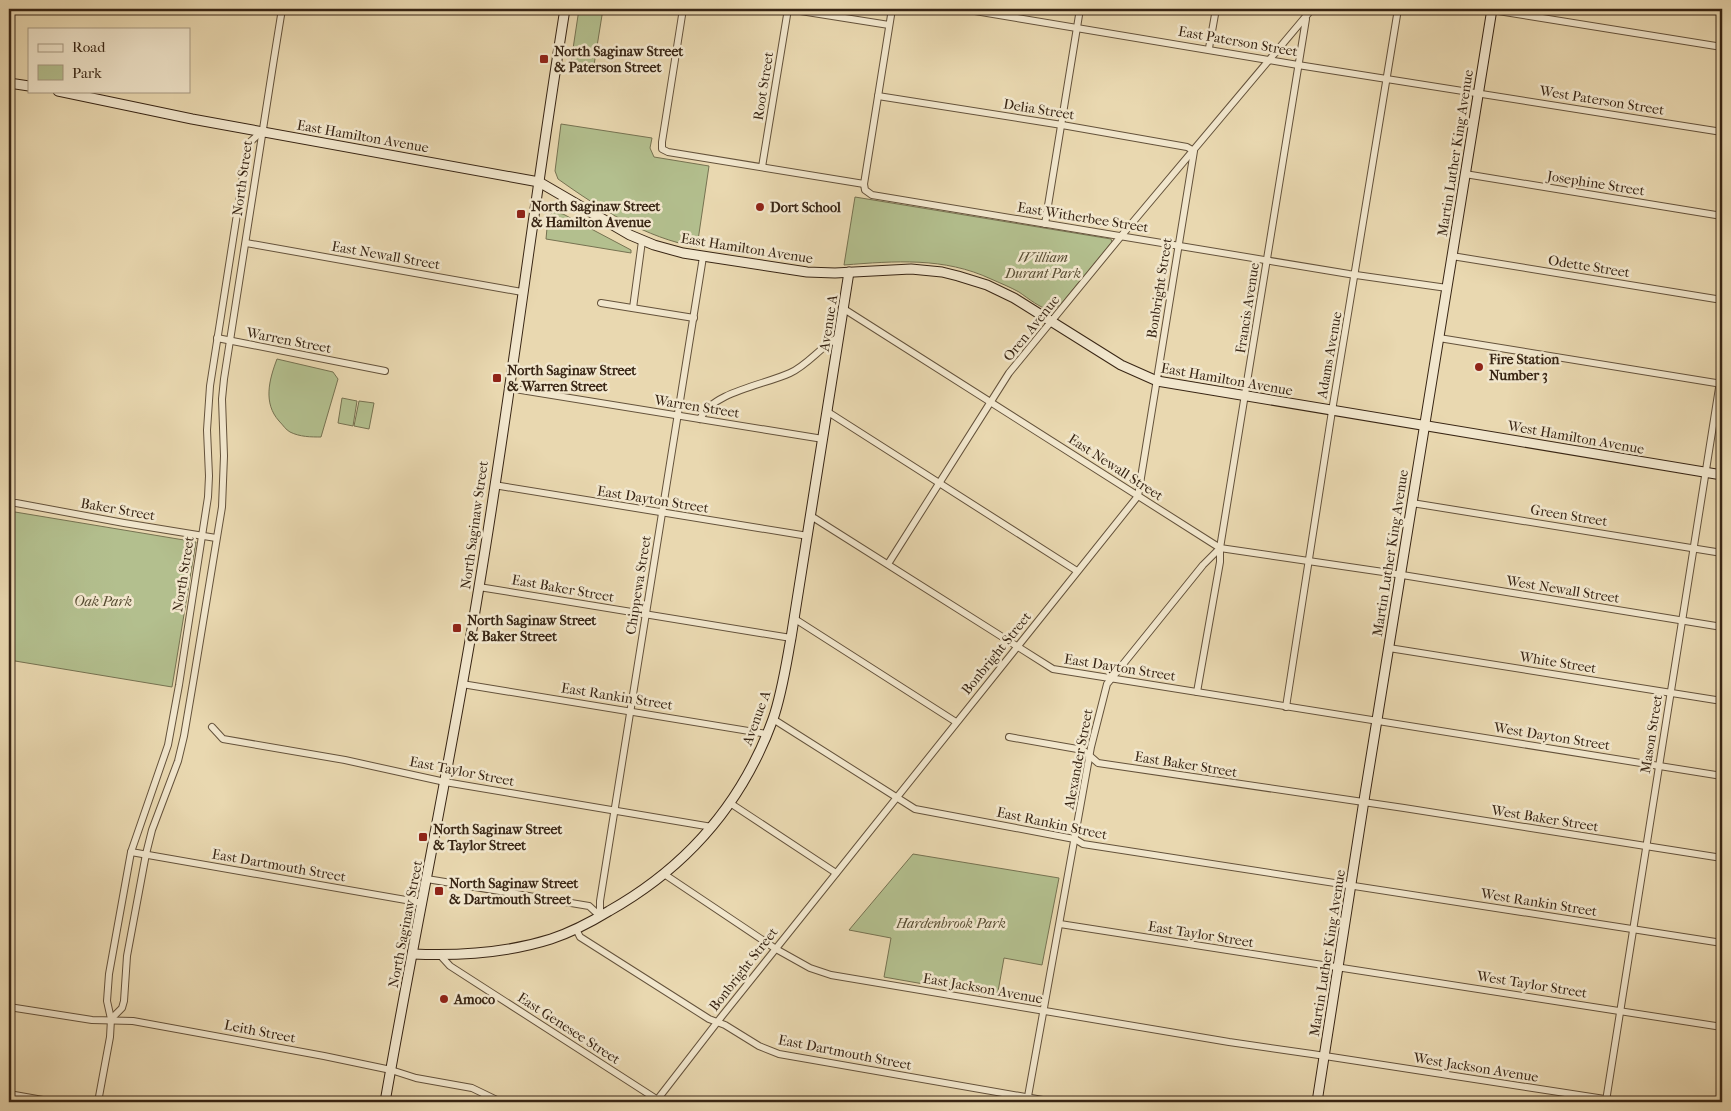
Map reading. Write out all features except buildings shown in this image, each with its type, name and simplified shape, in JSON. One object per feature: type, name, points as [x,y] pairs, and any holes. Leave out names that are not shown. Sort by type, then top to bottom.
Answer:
[{"type":"street","name":"North Street","points":[[111,1019],[122,1008],[124,1001],[127,956],[146,854],[152,830],[178,761],[190,700],[222,506],[222,399],[261,132],[282,9]]},
{"type":"street","name":"North Saginaw Street","points":[[385,1102],[480,587],[564,9]]},
{"type":"street","name":"East Witherbee Street","points":[[683,9],[662,142],[662,149],[668,152],[762,167],[864,187],[872,195],[1122,235],[1267,261],[1447,288]]},
{"type":"street","points":[[788,9],[890,25]]},
{"type":"street","name":"Root Street","points":[[762,167],[788,9]]},
{"type":"street","points":[[864,187],[892,9]]},
{"type":"street","name":"East Paterson Street","points":[[963,9],[1209,48],[1298,65],[1479,92]]},
{"type":"street","points":[[1045,224],[1080,9]]},
{"type":"street","points":[[1209,48],[1216,9]]},
{"type":"street","name":"Oren Avenue","points":[[888,564],[1009,373],[1312,9]]},
{"type":"street","name":"Adams Avenue","points":[[1286,707],[1398,9]]},
{"type":"street","points":[[1492,9],[1722,47]]},
{"type":"street","name":"Martin Luther King Avenue","points":[[1317,1102],[1492,9]]},
{"type":"street","name":"Francis Avenue","points":[[1197,692],[1220,562],[1220,548],[1306,17]]},
{"type":"street","points":[[9,83],[28,86]]},
{"type":"street","name":"East Hamilton Avenue","points":[[63,92],[261,132],[539,182],[615,227],[642,241],[667,250],[821,274],[911,269],[942,272],[999,291],[1121,365],[1157,381],[1425,426]]},
{"type":"street","name":"West Paterson Street","points":[[1479,92],[1722,132]]},
{"type":"street","name":"Delia Street","points":[[878,96],[1062,125],[1186,147],[1194,151]]},
{"type":"street","name":"North Street","points":[[98,1102],[110,1037],[109,974],[131,852],[168,744],[202,535],[209,476],[207,430],[210,386],[248,144],[261,132]]},
{"type":"street","name":"Bonbright Street","points":[[659,1101],[717,1022],[1138,496],[1194,151]]},
{"type":"street","name":"Josephine Street","points":[[1466,174],[1722,216]]},
{"type":"street","points":[[633,308],[642,241]]},
{"type":"street","name":"East Newall Street","points":[[246,243],[522,292]]},
{"type":"street","name":"Odette Street","points":[[1452,256],[1722,300]]},
{"type":"street","name":"Chippewa Street","points":[[600,916],[600,900],[614,810],[703,257]]},
{"type":"street","name":"Avenue A","points":[[413,954],[440,955],[507,949],[540,942],[576,929],[626,901],[678,863],[712,827],[746,779],[773,719],[781,691],[795,619],[849,272]]},
{"type":"street","points":[[601,303],[694,318]]},
{"type":"street","name":"East Newall Street","points":[[844,309],[1220,548],[1401,575]]},
{"type":"street","points":[[700,419],[704,411],[722,399],[790,372],[809,361],[839,336]]},
{"type":"street","name":"Warren Street","points":[[217,338],[385,371]]},
{"type":"street","points":[[1439,338],[1721,384]]},
{"type":"street","name":"Mason Street","points":[[1606,1101],[1722,370]]},
{"type":"street","name":"Warren Street","points":[[508,388],[823,439]]},
{"type":"street","points":[[828,412],[1077,571]]},
{"type":"street","name":"West Hamilton Avenue","points":[[1425,426],[1722,475]]},
{"type":"street","name":"East Dayton Street","points":[[494,485],[808,536]]},
{"type":"street","name":"Baker Street","points":[[16,502],[124,523],[216,538]]},
{"type":"street","name":"Green Street","points":[[1412,503],[1722,553]]},
{"type":"street","name":"East Dayton Street","points":[[811,516],[1053,669],[1377,720]]},
{"type":"street","name":"Alexander Street","points":[[1027,1100],[1091,747],[1107,684],[1203,566],[1220,548]]},
{"type":"street","name":"West Newall Street","points":[[1401,575],[1722,627]]},
{"type":"street","name":"East Baker Street","points":[[480,587],[791,638]]},
{"type":"street","points":[[795,619],[956,722]]},
{"type":"street","name":"White Street","points":[[1389,648],[1722,701]]},
{"type":"street","name":"East Rankin Street","points":[[462,684],[767,734]]},
{"type":"street","points":[[176,698],[190,700]]},
{"type":"street","name":"East Rankin Street","points":[[773,719],[915,809],[1075,839],[1083,844],[1093,846],[1352,885]]},
{"type":"street","name":"West Dayton Street","points":[[1377,720],[1722,776]]},
{"type":"street","name":"East Taylor Street","points":[[212,727],[223,739],[346,760],[445,782],[712,827]]},
{"type":"street","name":"East Baker Street","points":[[1009,737],[1083,750],[1098,763],[1364,803]]},
{"type":"street","points":[[730,803],[836,873]]},
{"type":"street","name":"West Baker Street","points":[[1364,803],[1722,858]]},
{"type":"street","name":"East Dartmouth Street","points":[[131,852],[423,903]]},
{"type":"street","name":"East Jackson Avenue","points":[[664,874],[776,949],[810,968],[831,975],[1229,1042],[1325,1056]]},
{"type":"street","points":[[427,879],[589,906],[600,916]]},
{"type":"street","name":"West Rankin Street","points":[[1352,885],[1722,943]]},
{"type":"street","name":"East Taylor Street","points":[[1060,924],[1339,967]]},
{"type":"street","name":"East Dartmouth Street","points":[[576,929],[580,937],[709,1020],[726,1026],[759,1046],[779,1054],[1027,1100],[1054,1102]]},
{"type":"street","name":"East Genesee Street","points":[[440,955],[450,966],[659,1101]]},
{"type":"street","name":"West Taylor Street","points":[[1339,967],[1722,1027]]},
{"type":"street","name":"Leith Street","points":[[9,1007],[92,1020],[111,1019],[152,1024],[324,1056],[391,1070],[416,1078],[472,1088],[501,1102]]},
{"type":"street","name":"West Jackson Avenue","points":[[1325,1056],[1606,1101],[1624,1102]]},
{"type":"street","points":[[9,1094],[54,1102]]},
{"type":"green space","points":[[579,9],[603,9],[594,65],[571,62]]},
{"type":"green space","points":[[561,124],[652,138],[650,148],[654,157],[709,166],[697,247],[660,237],[624,221],[558,179],[555,171]]},
{"type":"green space","name":"William Durant Park","points":[[855,197],[1111,239],[1112,242],[1061,304],[1052,311],[1039,306],[1009,287],[973,272],[955,267],[919,262],[844,265]]},
{"type":"green space","points":[[553,212],[563,214],[631,250],[631,253],[546,239],[548,217]]},
{"type":"green space","points":[[277,359],[333,372],[338,379],[321,437],[294,434],[284,427],[274,414],[269,399],[269,391]]},
{"type":"green space","points":[[342,398],[357,401],[353,426],[338,423]]},
{"type":"green space","points":[[359,401],[374,403],[369,429],[354,426]]},
{"type":"green space","name":"Oak Park","points":[[9,511],[196,542],[172,687],[9,660]]},
{"type":"green space","name":"Hardenbrook Park","points":[[913,854],[1059,878],[1042,965],[1004,958],[997,997],[884,977],[891,938],[849,930]]},
{"type":"place","name":"North Saginaw Street & Paterson Street","points":[[544,59]]},
{"type":"place","name":"Dort School","points":[[760,207]]},
{"type":"place","name":"North Saginaw Street & Hamilton Avenue","points":[[521,214]]},
{"type":"place","name":"Fire Station Number 3","points":[[1479,367]]},
{"type":"place","name":"North Saginaw Street & Warren Street","points":[[497,378]]},
{"type":"place","name":"North Saginaw Street & Baker Street","points":[[457,628]]},
{"type":"place","name":"North Saginaw Street & Taylor Street","points":[[423,837]]},
{"type":"place","name":"North Saginaw Street & Dartmouth Street","points":[[439,891]]},
{"type":"place","name":"Amoco","points":[[444,999]]}]
